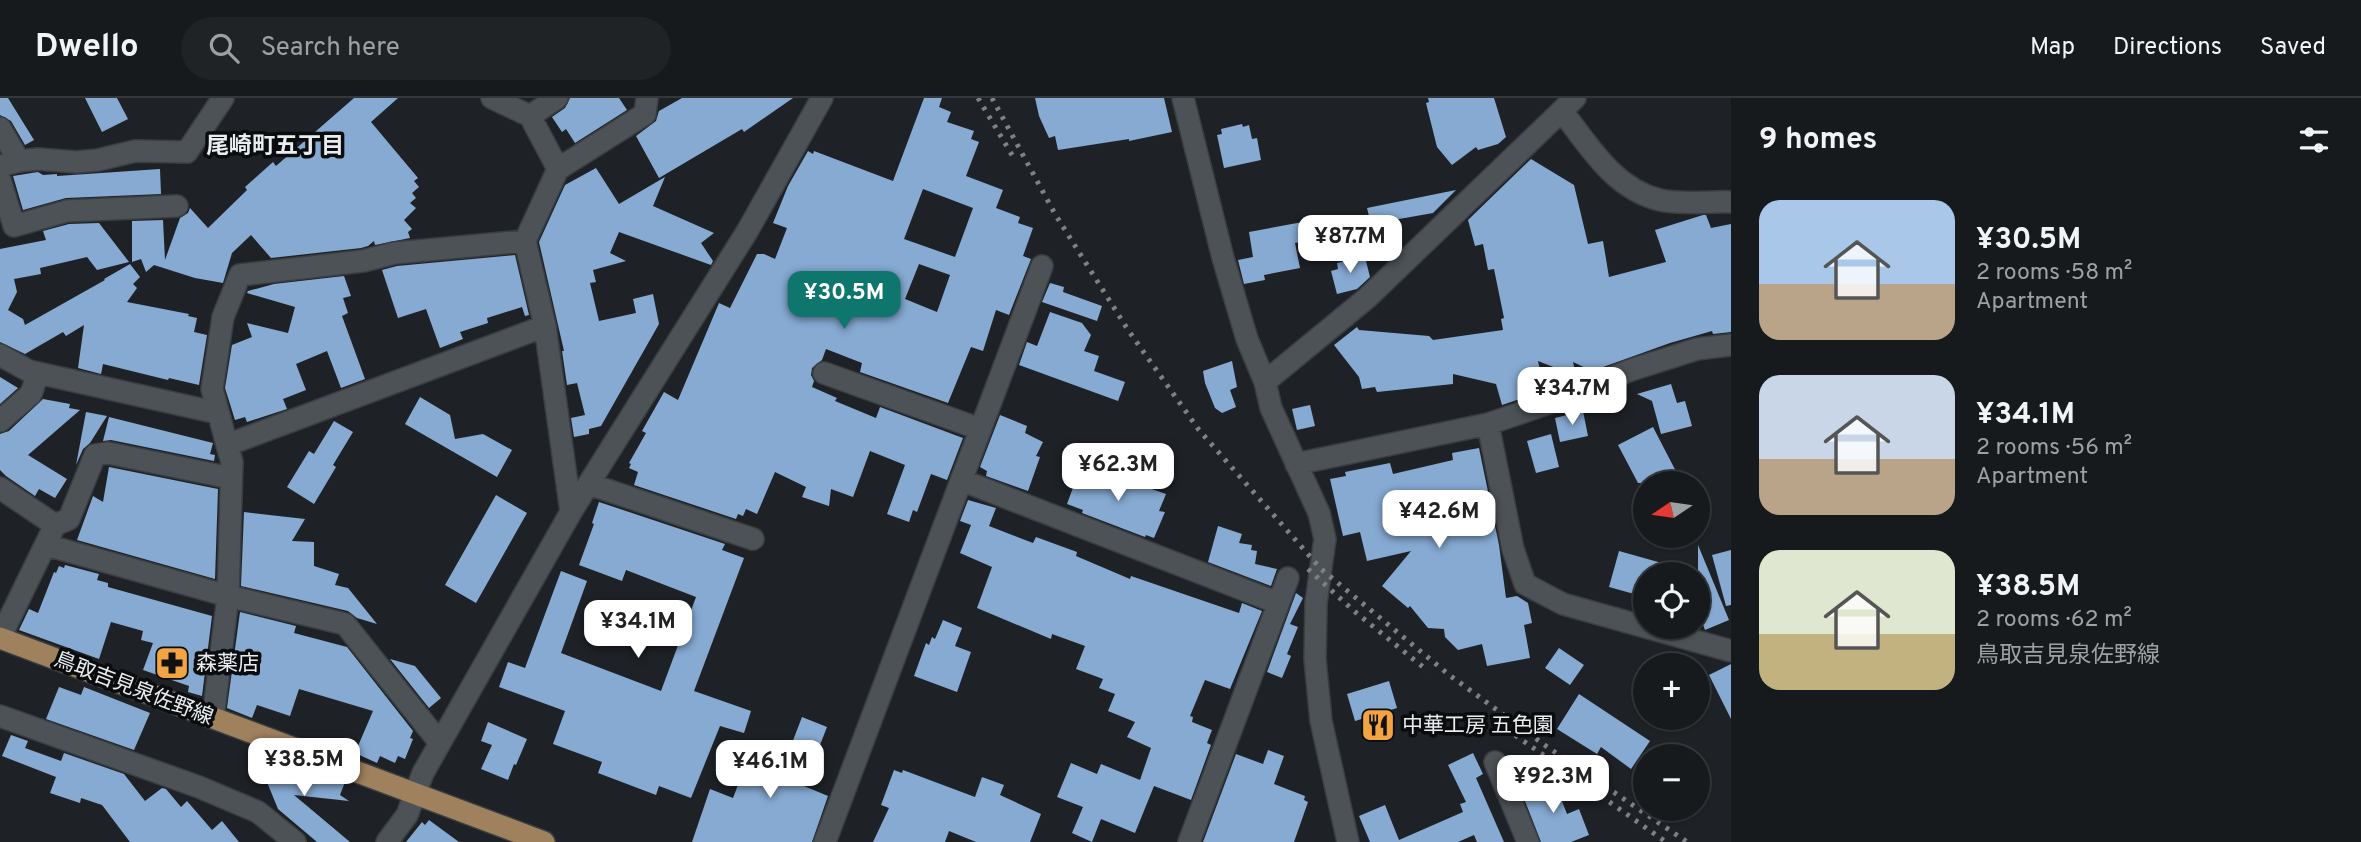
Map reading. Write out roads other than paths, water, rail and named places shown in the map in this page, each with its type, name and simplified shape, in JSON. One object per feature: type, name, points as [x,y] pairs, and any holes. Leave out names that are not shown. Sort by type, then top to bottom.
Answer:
[{"type":"main road","name":"鳥取吉見泉佐野線","points":[[0,638],[544,842]]},
{"type":"street","points":[[0,128],[9,163],[38,159],[76,162],[98,160],[135,151],[187,152],[223,98]]},
{"type":"street","points":[[492,98],[530,116],[558,169]]},
{"type":"street","points":[[530,116],[557,98]]},
{"type":"street","points":[[571,512],[545,326],[525,241],[558,169],[645,114],[647,98]]},
{"type":"street","points":[[387,842],[407,816],[415,793],[440,743],[571,512],[748,230],[822,98]]},
{"type":"street","points":[[1183,98],[1226,270],[1247,339],[1265,382],[1272,408],[1319,513],[1325,539],[1316,603],[1315,659],[1321,721],[1348,842]]},
{"type":"street","points":[[1265,382],[1367,298],[1568,104],[1605,166],[1632,190],[1662,200],[1731,202]]},
{"type":"street","points":[[0,180],[13,226],[67,211],[177,206]]},
{"type":"street","points":[[213,718],[228,596],[232,462],[212,389],[223,317],[240,275],[363,261],[395,253],[525,241]]},
{"type":"street","points":[[825,842],[1042,266]]},
{"type":"street","points":[[227,445],[545,326]]},
{"type":"street","points":[[1296,464],[1488,424],[1631,370],[1697,349],[1731,345]]},
{"type":"street","points":[[0,355],[29,371],[218,413]]},
{"type":"street","points":[[0,421],[31,394],[38,373]]},
{"type":"street","points":[[824,373],[980,429]]},
{"type":"street","points":[[1488,424],[1513,550],[1525,584],[1563,604],[1731,651]]},
{"type":"street","points":[[0,638],[55,525],[69,519],[95,456],[107,453],[231,478]]},
{"type":"street","points":[[961,480],[1278,603]]},
{"type":"street","points":[[589,484],[753,539]]},
{"type":"street","points":[[0,488],[55,525]]},
{"type":"street","points":[[46,545],[228,596],[345,624],[440,743]]},
{"type":"street","points":[[1189,842],[1288,578]]},
{"type":"street","points":[[0,716],[199,787],[258,812],[295,842]]},
{"type":"street","points":[[1495,762],[1528,842]]},
{"type":"railway","points":[[978,98],[1015,160]]},
{"type":"railway","points":[[992,98],[1055,214],[1128,330],[1199,430],[1321,569],[1448,674],[1546,746],[1687,842]]},
{"type":"railway","points":[[1308,569],[1354,611],[1428,671]]},
{"type":"railway","points":[[1498,723],[1666,842]]},
{"type":"place","name":"森薬店","points":[[172,663]]},
{"type":"place","name":"中華工房 五色園","points":[[1378,725]]},
{"type":"district","name":"尾崎町五丁目","points":[[275,145]]}]
